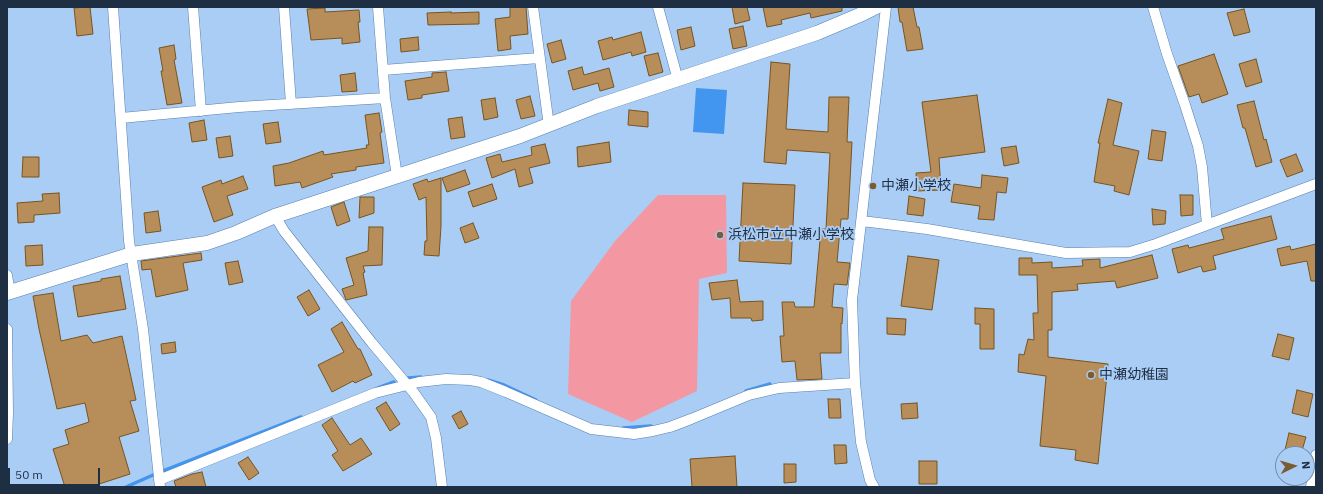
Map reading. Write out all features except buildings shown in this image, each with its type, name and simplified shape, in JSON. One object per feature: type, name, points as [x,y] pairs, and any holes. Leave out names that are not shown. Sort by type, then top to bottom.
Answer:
[{"type":"street","points":[[112,7],[129,241],[143,329],[159,478],[375,393],[406,385],[446,379],[480,382],[591,429],[634,434],[670,427],[698,417],[749,395],[779,388],[855,383]]},
{"type":"street","points":[[193,7],[201,111]]},
{"type":"street","points":[[284,7],[291,104]]},
{"type":"street","points":[[378,7],[385,98],[397,176]]},
{"type":"street","points":[[533,7],[549,126]]},
{"type":"street","points":[[658,7],[678,80]]},
{"type":"street","points":[[7,275],[8,293],[132,254],[207,243],[236,233],[275,216],[520,136],[549,126],[597,106],[817,33],[876,7]]},
{"type":"street","points":[[869,485],[861,442],[855,383],[852,300],[886,7]]},
{"type":"street","points":[[1153,7],[1198,146],[1202,167],[1207,225]]},
{"type":"street","points":[[383,70],[539,58]]},
{"type":"street","points":[[121,118],[385,98]]},
{"type":"street","points":[[862,221],[927,229],[1066,253],[1130,252],[1156,244],[1316,184]]},
{"type":"street","points":[[275,216],[284,231],[431,417],[436,438],[442,487]]},
{"type":"street","points":[[7,329],[7,438]]},
{"type":"street","points":[[1311,487],[1316,455]]},
{"type":"shaded area","points":[[658,195],[726,195],[727,273],[699,279],[697,391],[632,422],[568,394],[571,301],[615,241]]},
{"type":"water","points":[[696,88],[727,90],[724,134],[693,132]]},
{"type":"waterway","points":[[408,378],[421,377]]},
{"type":"waterway","points":[[488,380],[504,385],[536,400]]},
{"type":"waterway","points":[[378,388],[394,382]]},
{"type":"waterway","points":[[746,391],[770,384]]},
{"type":"waterway","points":[[126,487],[301,417]]},
{"type":"waterway","points":[[623,428],[651,426]]},
{"type":"place","name":"中瀬小学校","points":[[873,186]]},
{"type":"place","name":"浜松市立中瀬小学校","points":[[720,235]]},
{"type":"place","name":"中瀬幼稚園","points":[[1091,375]]}]
